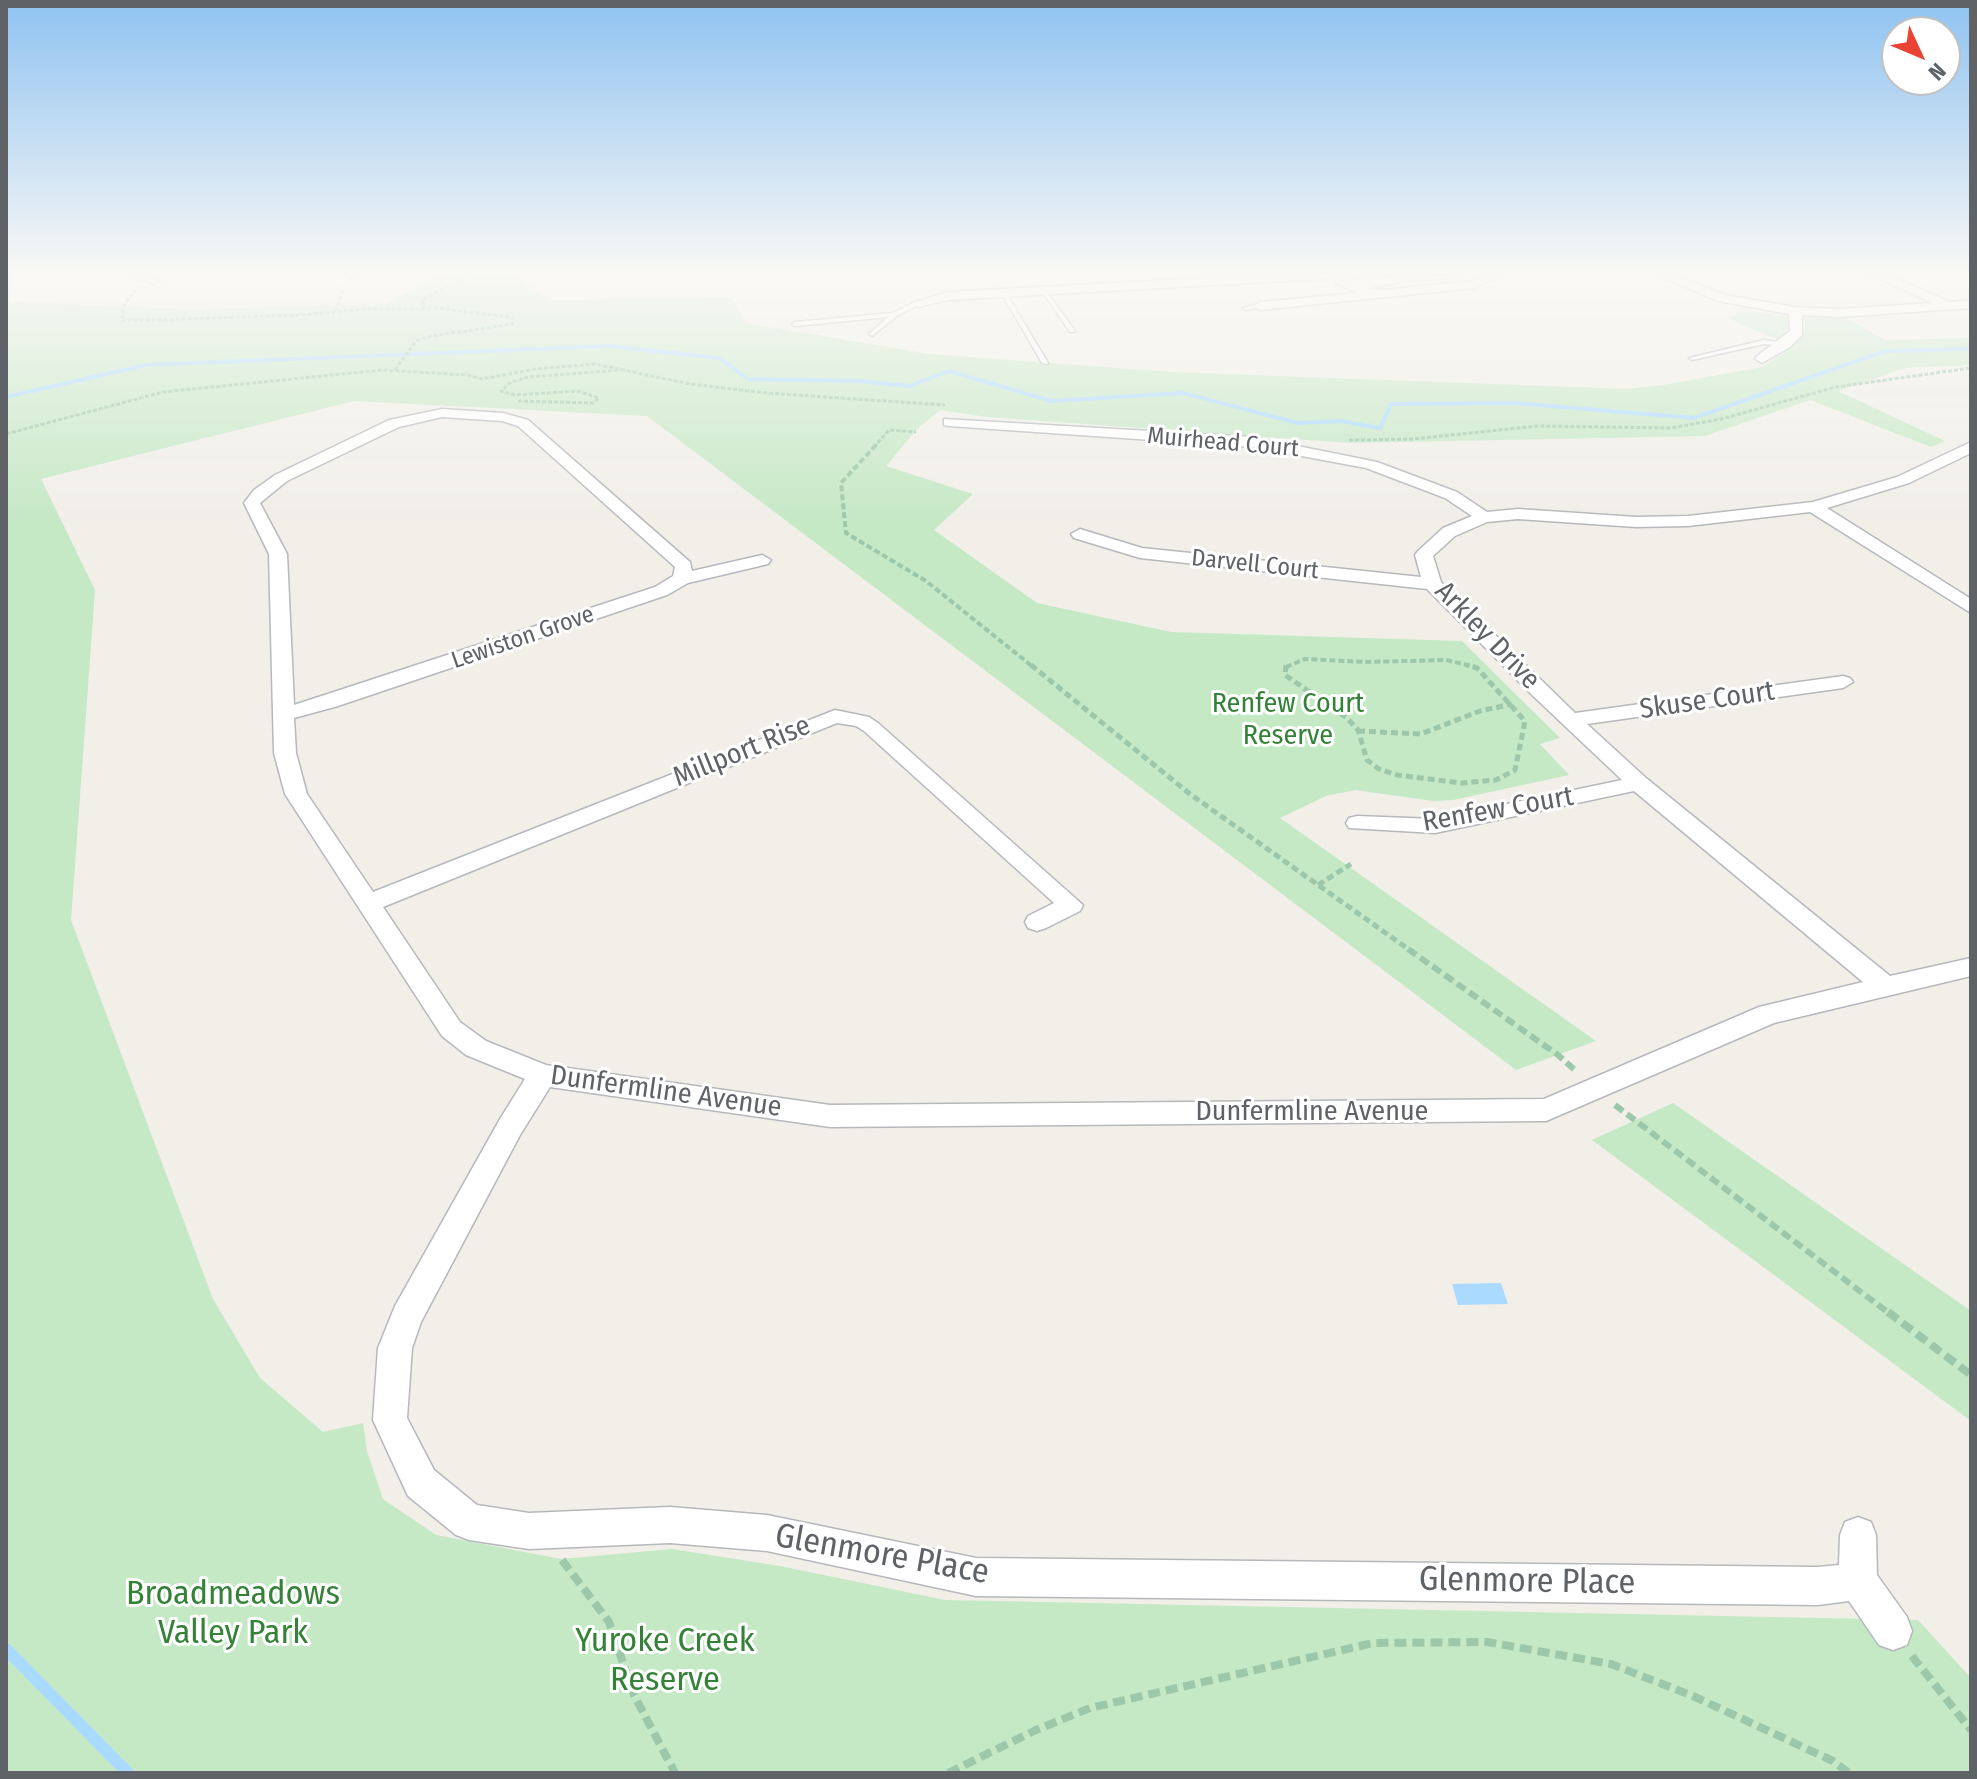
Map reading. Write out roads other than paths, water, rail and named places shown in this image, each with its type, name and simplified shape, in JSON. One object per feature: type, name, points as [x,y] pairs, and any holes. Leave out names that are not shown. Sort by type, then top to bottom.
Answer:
[{"type":"street","name":"Dunfermline Avenue","points":[[682,579],[684,566],[523,423],[503,417],[442,413],[394,423],[281,478],[252,503],[278,554],[286,764],[296,794],[451,1029],[476,1048],[543,1075],[830,1116],[1546,1110],[1768,1014],[1971,967]]},
{"type":"street","name":"Muirhead Court","points":[[949,414],[1253,442],[1316,452],[1371,465],[1438,490],[1484,517]]},
{"type":"street","name":"Arkley Drive","points":[[1886,987],[1638,783],[1570,720],[1432,584],[1424,555],[1449,532],[1484,517],[1518,514],[1636,522],[1688,521],[1813,507],[1903,480],[1971,447]]},
{"type":"street","points":[[1813,507],[1971,607]]},
{"type":"street","name":"Darvell Court","points":[[1080,534],[1140,553],[1432,584]]},
{"type":"street","name":"Lewiston Grove","points":[[284,714],[331,702],[646,596],[682,579],[762,560]]},
{"type":"street","name":"Skuse Court","points":[[1570,720],[1843,682]]},
{"type":"street","name":"Millport Rise","points":[[366,904],[835,716],[862,721],[871,727],[1082,903],[1037,922]]},
{"type":"street","name":"Renfew Court","points":[[1357,823],[1435,826],[1638,783]]},
{"type":"street","name":"Glenmore Place","points":[[543,1075],[510,1127],[406,1317],[395,1348],[390,1420],[421,1483],[469,1522],[529,1531],[670,1525],[767,1533],[976,1577],[1818,1586],[1858,1581]]},
{"type":"street","points":[[1858,1535],[1858,1581],[1893,1631]]},
{"type":"lane","points":[[1041,357],[1045,363]]},
{"type":"lane","points":[[1692,358],[1696,357]]},
{"type":"water","points":[[1501,1283],[1508,1304],[1458,1305],[1452,1284]]},
{"type":"waterway","points":[[6,397],[146,365],[340,357]]},
{"type":"waterway","points":[[710,357],[719,358],[748,379],[860,381],[909,386],[949,371],[1051,401],[1183,393],[1298,423],[1341,421],[1380,428],[1391,404],[1514,403],[1694,418],[1868,357]]},
{"type":"waterway","points":[[6,1649],[128,1773]]},
{"type":"park label","name":"Renfew Court Reserve","points":[[1288,720]]},
{"type":"park label","name":"Broadmeadows Valley Park","points":[[233,1614]]},
{"type":"park label","name":"Yuroke Creek Reserve","points":[[665,1662]]}]
